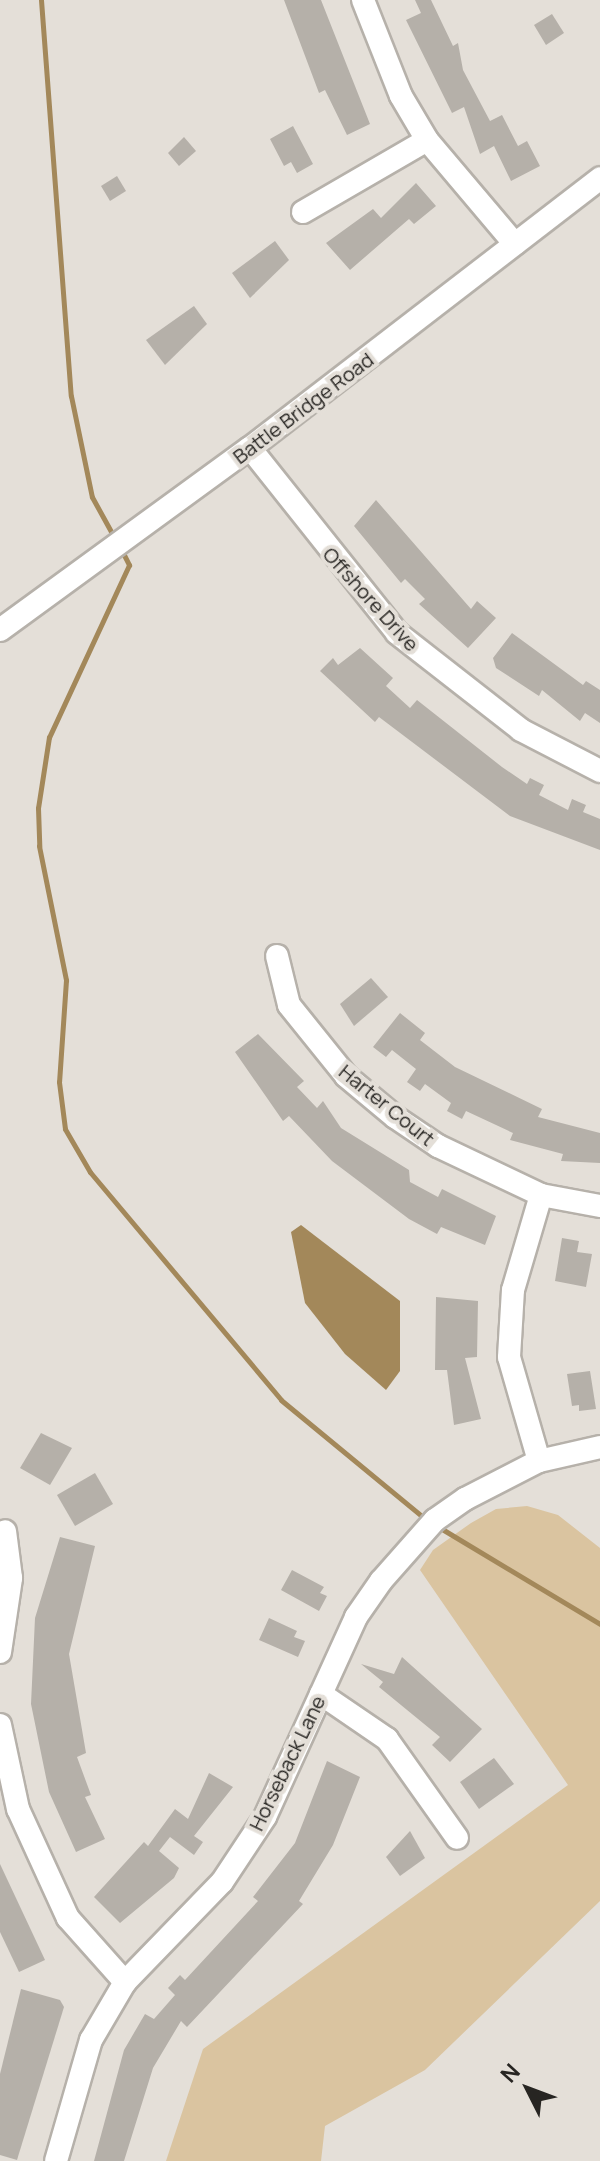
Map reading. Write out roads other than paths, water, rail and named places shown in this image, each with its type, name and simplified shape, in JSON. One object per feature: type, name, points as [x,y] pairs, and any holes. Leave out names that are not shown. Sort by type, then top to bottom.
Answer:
[{"type":"street","points":[[363,0],[401,96],[427,140],[515,244]]},
{"type":"street","points":[[303,212],[427,140]]},
{"type":"street","name":"Battle Bridge Road","points":[[0,630],[250,448],[600,178]]},
{"type":"street","name":"Offshore Drive","points":[[250,448],[397,633],[457,686],[521,730],[600,771]]},
{"type":"street","name":"Harter Court","points":[[277,956],[289,1005],[346,1076],[438,1146],[541,1195],[600,1206]]},
{"type":"street","points":[[539,1461],[509,1357],[513,1290],[541,1195]]},
{"type":"street","name":"Horseback Lane","points":[[56,2161],[91,2040],[125,1982],[222,1882],[265,1817],[356,1617],[409,1546],[465,1499],[539,1461],[600,1447]]},
{"type":"street","points":[[0,1652],[11,1578],[5,1531]]},
{"type":"street","points":[[321,1694],[387,1739],[457,1838]]},
{"type":"street","points":[[0,1725],[18,1809],[62,1905],[125,1982]]},
{"type":"waterway","points":[[41,0],[71,396],[92,497],[114,537]]},
{"type":"waterway","points":[[121,549],[129,565],[49,737],[38,808],[39,846],[66,980],[59,1082],[65,1129],[90,1172],[281,1400],[428,1521]]},
{"type":"waterway","points":[[437,1526],[600,1624]]}]
